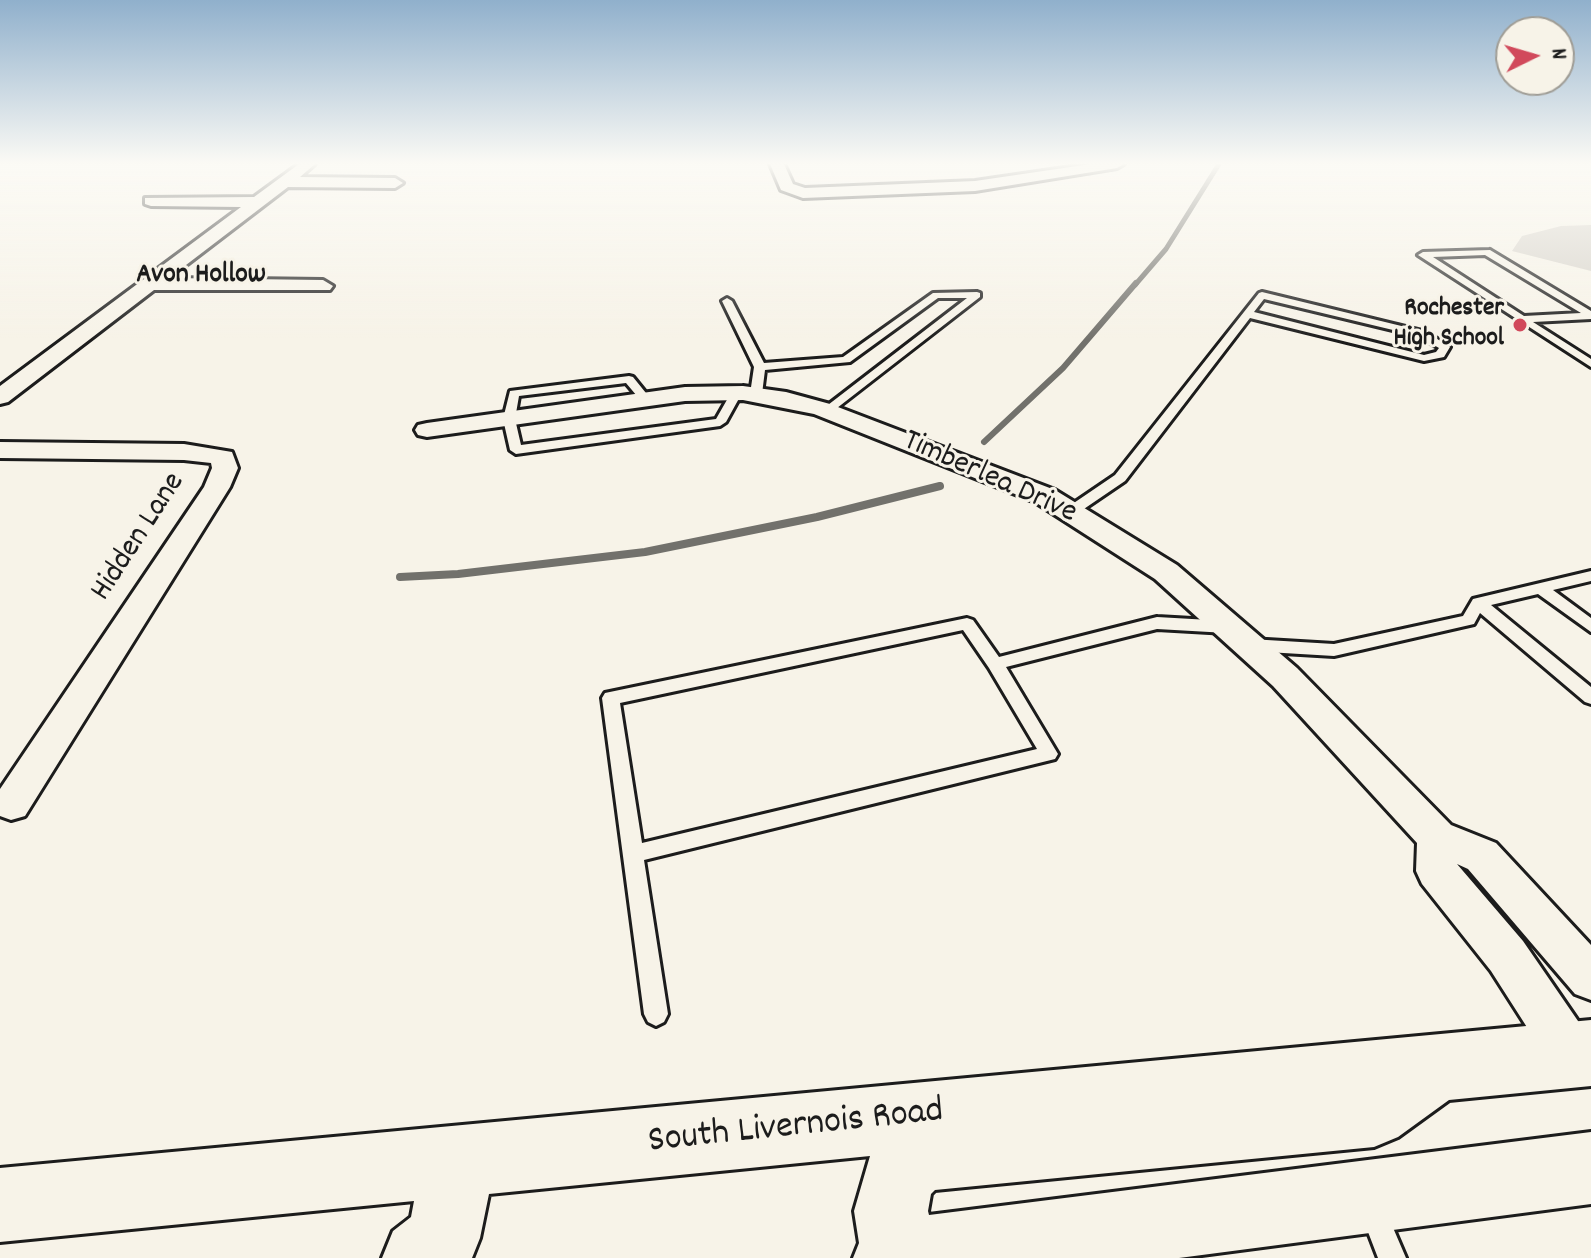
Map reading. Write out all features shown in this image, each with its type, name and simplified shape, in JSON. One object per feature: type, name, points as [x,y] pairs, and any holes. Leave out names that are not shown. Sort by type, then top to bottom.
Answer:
[{"type":"main road","name":"South Livernois Road","points":[[0,1205],[1582,1054]]},
{"type":"main road","points":[[899,1258],[891,1211],[899,1174],[921,1156],[1374,1113],[1438,1066]]},
{"type":"main road","points":[[891,1258],[1380,1228],[1580,1159]]},
{"type":"main road","points":[[420,1258],[443,1238],[459,1161]]},
{"type":"street","points":[[0,397],[232,223]]},
{"type":"street","points":[[151,284],[323,286]]},
{"type":"street","name":"Timberlea Drive","points":[[427,430],[751,385],[828,411],[1045,496],[1166,572],[1285,677],[1437,837],[1482,856],[1591,978]]},
{"type":"street","name":"Hidden Lane","points":[[0,450],[184,452],[223,457],[225,468],[217,487],[11,804]]},
{"type":"street","points":[[1437,837],[1436,871],[1507,956],[1582,1054]]},
{"type":"lane","points":[[1591,315],[1487,252],[1423,255],[1591,364]]},
{"type":"lane","points":[[509,419],[516,450],[720,422],[751,385],[846,360],[936,295],[977,295],[828,411]]},
{"type":"lane","points":[[1070,512],[1120,478],[1262,295],[1422,334],[1445,347],[1440,355],[1424,358],[1248,314]]},
{"type":"lane","points":[[727,301],[751,385]]},
{"type":"lane","points":[[1523,319],[1591,315]]},
{"type":"lane","points":[[995,664],[1157,623],[1334,650],[1468,620],[1478,603],[1591,576]]},
{"type":"lane","points":[[1540,588],[1591,626]]},
{"type":"lane","points":[[1478,603],[1591,697]]},
{"type":"lane","points":[[633,854],[1049,754],[967,624],[611,698],[633,854],[656,1014]]},
{"type":"shaded area","points":[[1591,225],[1591,271],[1512,251],[1522,236],[1561,226]]},
{"type":"waterway","points":[[1135,285],[1166,249],[1182,223]]},
{"type":"waterway","points":[[984,442],[1063,368],[1136,283]]},
{"type":"waterway","points":[[400,577],[458,574],[645,552],[817,517],[940,486]]},
{"type":"place","name":"Rochester High School","points":[[1520,325]]},
{"type":"district","name":"Avon Hollow","points":[[201,277]]}]
